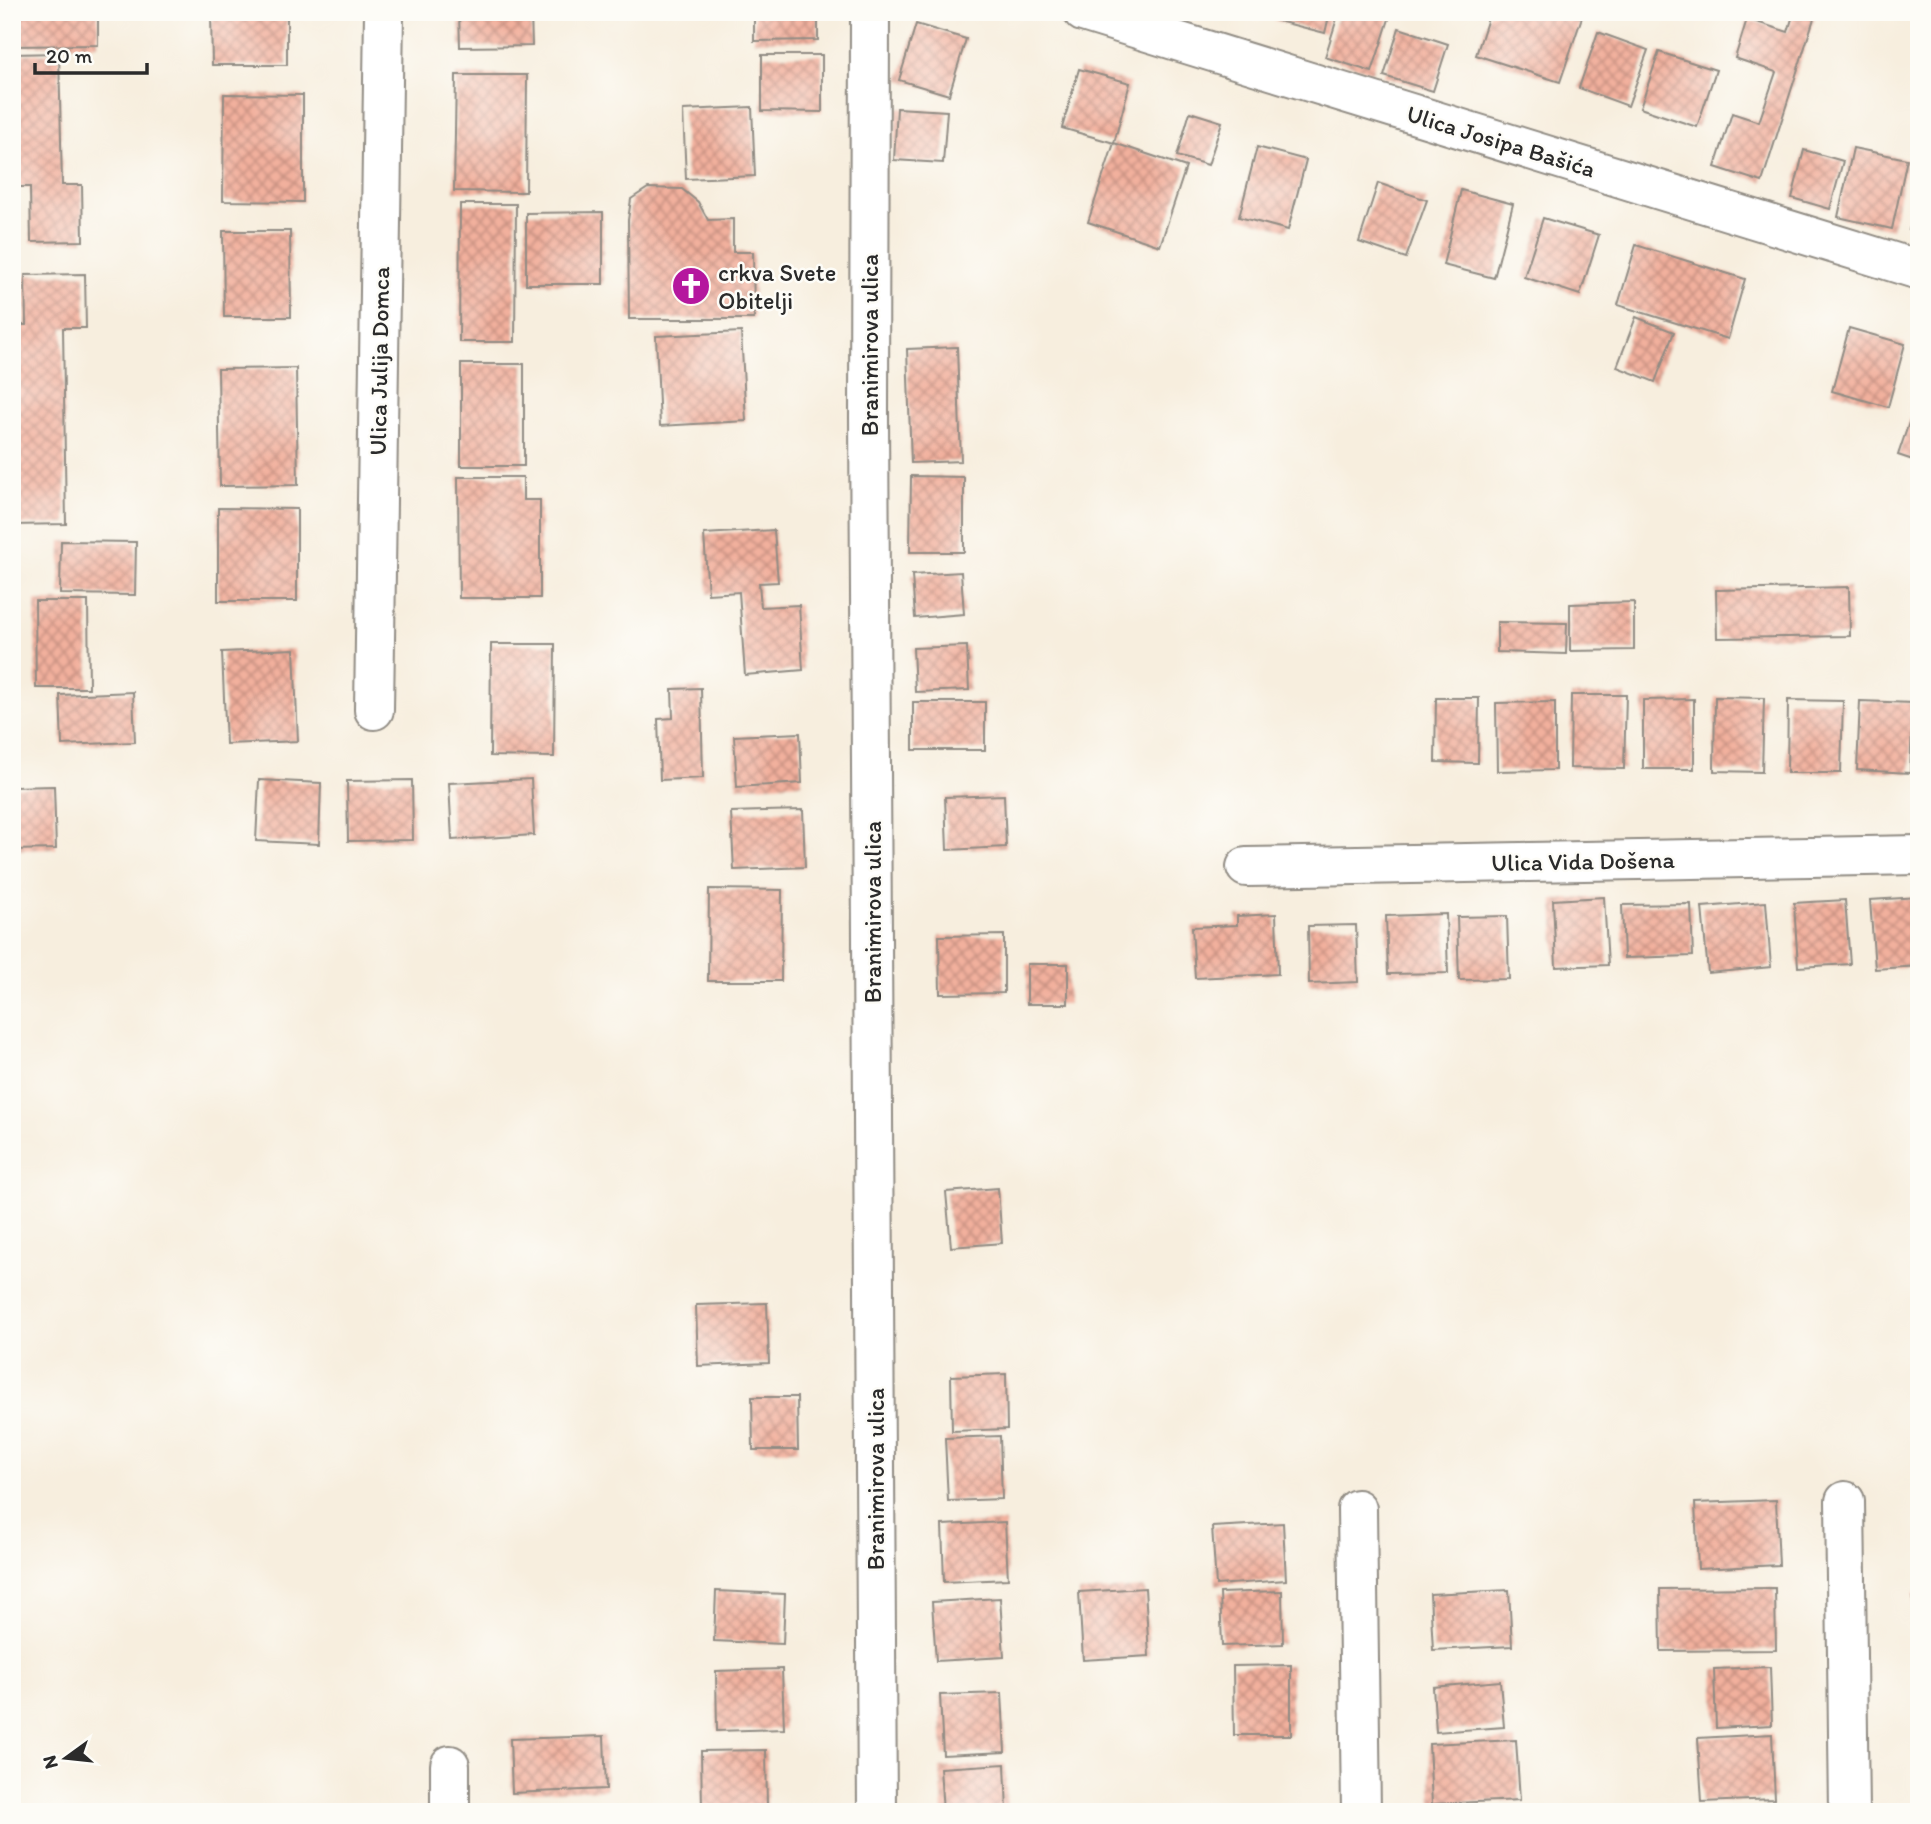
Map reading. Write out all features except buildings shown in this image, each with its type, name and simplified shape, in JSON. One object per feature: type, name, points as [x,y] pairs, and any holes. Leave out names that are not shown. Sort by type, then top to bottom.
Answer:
[{"type":"street","name":"Ulica Julija Domca","points":[[374,710],[384,12]]},
{"type":"street","name":"Branimirova ulica","points":[[870,12],[869,417],[877,1812]]},
{"type":"street","name":"Ulica Josipa Bašića","points":[[1083,12],[1919,270]]},
{"type":"street","name":"Ulica Vida Došena","points":[[1246,867],[1919,855]]},
{"type":"street","points":[[1845,1501],[1849,1812]]},
{"type":"street","points":[[1357,1510],[1361,1812]]},
{"type":"street","points":[[450,1765],[450,1812]]},
{"type":"place","name":"crkva Svete Obitelji","points":[[691,286]]}]
